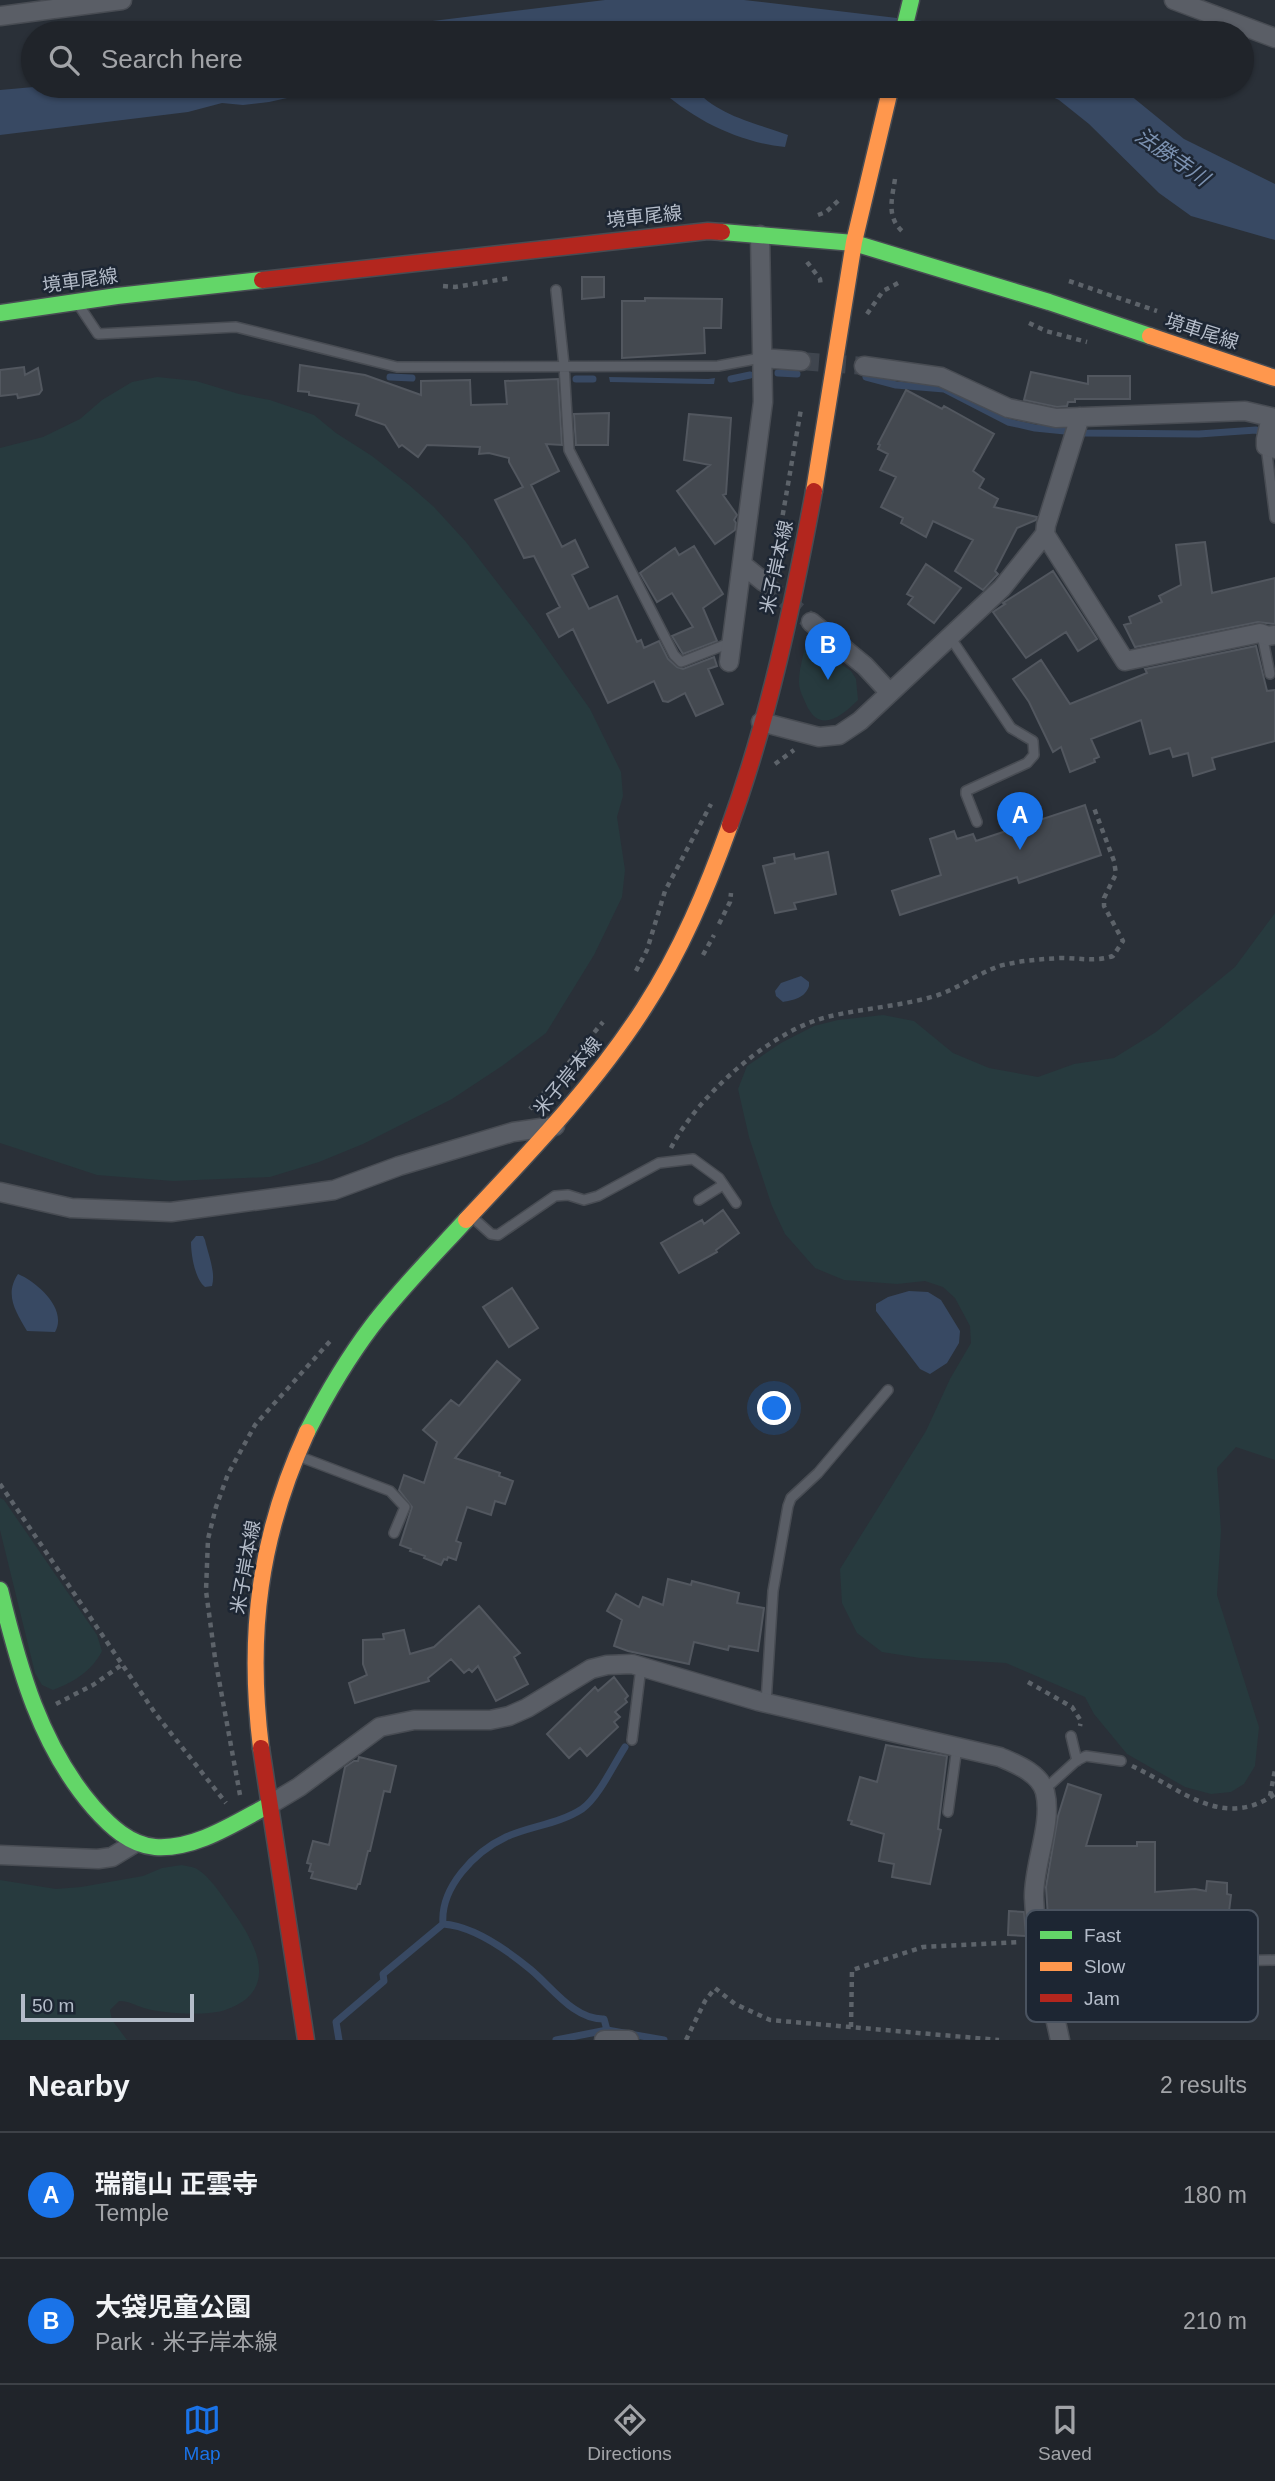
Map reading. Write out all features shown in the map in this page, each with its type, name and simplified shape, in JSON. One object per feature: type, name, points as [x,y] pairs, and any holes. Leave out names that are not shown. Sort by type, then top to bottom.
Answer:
[{"type":"main road","points":[[906,21],[911,0]]},
{"type":"main road","name":"米子岸本線","points":[[306,2040],[269,1805],[255,1687],[257,1605],[273,1523],[296,1455],[317,1410],[364,1335],[470,1215],[555,1126],[603,1069],[641,1015],[693,920],[721,852],[776,668],[811,503],[854,243],[888,98]]},
{"type":"main road","name":"境車尾線","points":[[0,313],[708,231],[854,243],[1049,302],[1275,378]]},
{"type":"main road","points":[[0,1590],[10,1646],[57,1758],[85,1797],[114,1829],[135,1843],[157,1847],[177,1845],[236,1822],[269,1805]]},
{"type":"street","points":[[0,16],[122,0]]},
{"type":"street","points":[[1174,0],[1230,21]]},
{"type":"street","points":[[1254,30],[1275,38]]},
{"type":"street","points":[[729,662],[763,402],[760,235]]},
{"type":"street","points":[[761,358],[801,361]]},
{"type":"street","points":[[864,366],[941,377],[1008,408],[1056,418],[1077,426],[1245,411],[1270,433]]},
{"type":"street","points":[[761,722],[819,737],[839,734],[860,721],[890,693],[1002,588],[1045,534],[1077,426]]},
{"type":"street","points":[[1045,534],[1125,661],[1268,634]]},
{"type":"street","points":[[743,565],[764,582]]},
{"type":"street","points":[[811,622],[865,666],[890,693]]},
{"type":"street","points":[[0,1192],[71,1208],[171,1212],[334,1190],[399,1166],[513,1132],[555,1126]]},
{"type":"street","points":[[269,1805],[299,1787],[380,1727],[414,1720],[489,1720],[509,1716],[591,1669],[632,1664],[766,1703],[1013,1763],[1041,1782],[1044,1790],[1046,1812],[1034,1895],[1035,1910]]},
{"type":"street","points":[[0,1855],[98,1859],[113,1857],[135,1843]]},
{"type":"street","points":[[1056,2022],[1060,2040]]},
{"type":"lane","points":[[556,289],[565,365],[569,450],[674,655],[681,662],[732,642]]},
{"type":"lane","points":[[77,302],[98,334],[236,327],[397,367],[718,366],[761,358]]},
{"type":"lane","points":[[1270,433],[1275,519]]},
{"type":"lane","points":[[1268,634],[1270,674]]},
{"type":"lane","points":[[949,636],[1011,728],[1030,737],[1035,748],[1034,755],[1027,764],[967,791],[978,822]]},
{"type":"lane","points":[[470,1215],[491,1234],[498,1234],[555,1196],[568,1195],[583,1200],[598,1196],[665,1161],[693,1159],[707,1167],[736,1203]]},
{"type":"lane","points":[[699,1200],[723,1185]]},
{"type":"lane","points":[[766,1703],[773,1591],[791,1498],[818,1473],[888,1390]]},
{"type":"lane","points":[[296,1455],[390,1491],[405,1507],[394,1532]]},
{"type":"lane","points":[[632,1740],[641,1667]]},
{"type":"lane","points":[[1071,1736],[1076,1757]]},
{"type":"lane","points":[[948,1812],[957,1748]]},
{"type":"lane","points":[[1044,1790],[1076,1757],[1095,1756],[1121,1761]]},
{"type":"path","points":[[803,259],[820,279],[822,292]]},
{"type":"path","points":[[865,323],[867,313],[883,291],[899,282],[912,281]]},
{"type":"path","points":[[780,527],[803,399]]},
{"type":"path","points":[[631,980],[647,950],[665,891],[718,793]]},
{"type":"path","points":[[665,1161],[680,1130],[739,1067],[804,1024],[955,990],[1003,964],[1034,959],[1091,961],[1113,956],[1123,941],[1104,906],[1104,898],[1116,874],[1094,808]]},
{"type":"path","points":[[530,1110],[604,1020]]},
{"type":"path","points":[[0,1484],[180,1747],[224,1799],[236,1822]]},
{"type":"path","points":[[36,1713],[93,1685],[123,1664]]},
{"type":"path","points":[[1028,1682],[1072,1707],[1081,1721],[1080,1746],[1076,1757]]},
{"type":"path","points":[[1121,1761],[1191,1799],[1224,1809],[1247,1808],[1273,1796],[1275,1770]]},
{"type":"path","points":[[851,2027],[852,1970],[923,1947],[1026,1942]]},
{"type":"path","points":[[686,2040],[705,2001],[715,1988],[735,2004],[770,2020],[999,2040]]},
{"type":"green space","points":[[157,377],[196,381],[270,400],[314,415],[409,485],[434,507],[466,542],[534,630],[590,709],[621,772],[623,796],[617,817],[625,870],[622,897],[594,955],[546,1033],[452,1099],[363,1144],[319,1162],[270,1177],[173,1181],[97,1175],[0,1143],[0,448],[43,437],[80,419],[102,400],[132,382]]},
{"type":"green space","points":[[806,643],[851,671],[856,679],[858,700],[838,717],[830,720],[817,718],[811,713],[800,691],[800,673]]},
{"type":"green space","points":[[1275,913],[1275,1460],[1236,1447],[1217,1468],[1221,1531],[1217,1595],[1259,1727],[1255,1766],[1244,1784],[1231,1792],[1211,1794],[1185,1787],[1127,1754],[1094,1714],[1085,1697],[1006,1663],[920,1658],[882,1652],[857,1633],[842,1603],[840,1569],[926,1431],[950,1379],[971,1343],[970,1326],[955,1298],[943,1287],[925,1281],[897,1284],[844,1280],[815,1268],[785,1234],[772,1206],[749,1137],[738,1089],[747,1066],[781,1043],[814,1026],[838,1020],[883,1015],[914,1021],[953,1053],[989,1068],[1038,1077],[1074,1064],[1114,1058],[1156,1032],[1235,967]]},
{"type":"green space","points":[[0,1498],[4,1500],[97,1635],[102,1651],[82,1675],[53,1690],[42,1685],[35,1673],[0,1530]]},
{"type":"green space","points":[[182,1865],[197,1869],[211,1881],[248,1934],[258,1964],[259,1978],[254,1990],[243,2001],[225,2010],[197,2014],[162,2012],[119,2001],[110,2010],[112,2020],[127,2040],[0,2040],[0,1880],[56,1889],[81,1887],[143,1876],[162,1868]]},
{"type":"water","points":[[605,0],[744,0],[922,21],[433,21]]},
{"type":"water","points":[[21,88],[21,98],[287,98],[243,105],[222,103],[188,112],[0,135],[0,90]]},
{"type":"water","points":[[670,98],[705,98],[724,111],[788,135],[785,147],[733,134],[685,109]]},
{"type":"water","name":"法勝寺川","points":[[1055,98],[1134,98],[1184,139],[1275,184],[1275,240],[1191,216],[1159,193],[1089,124]]},
{"type":"water","points":[[609,377],[715,378],[714,384],[708,384],[610,382]]},
{"type":"water","points":[[801,976],[809,982],[802,996],[783,1002],[776,996],[775,991],[781,983]]},
{"type":"water","points":[[196,1236],[203,1236],[205,1240],[212,1269],[212,1286],[205,1287],[196,1273],[191,1242]]},
{"type":"water","points":[[18,1274],[34,1283],[54,1306],[58,1323],[55,1332],[27,1331],[13,1303],[12,1289]]},
{"type":"water","points":[[909,1291],[928,1292],[941,1300],[960,1331],[959,1343],[947,1363],[930,1374],[920,1369],[876,1311],[876,1304],[888,1297]]},
{"type":"building","points":[[582,277],[604,277],[604,297],[582,299]]},
{"type":"building","points":[[645,298],[722,299],[721,328],[704,328],[705,353],[622,358],[622,301],[645,301]]},
{"type":"building","points":[[300,365],[365,375],[421,395],[421,381],[470,380],[471,405],[507,404],[505,381],[558,379],[562,445],[546,444],[559,471],[531,485],[562,547],[575,540],[588,567],[572,575],[589,609],[617,596],[637,642],[641,640],[644,648],[659,641],[668,659],[677,667],[683,669],[714,657],[717,666],[708,669],[723,704],[696,716],[685,693],[668,702],[663,701],[654,681],[608,703],[573,629],[559,637],[547,614],[560,607],[534,556],[524,558],[495,500],[523,487],[509,458],[489,453],[479,454],[480,447],[427,445],[418,457],[402,445],[399,447],[385,425],[356,415],[359,404],[298,391]]},
{"type":"building","points":[[24,367],[25,375],[38,368],[42,390],[39,394],[18,398],[17,394],[0,396],[0,370]]},
{"type":"building","points":[[1031,372],[1088,384],[1088,376],[1130,376],[1130,399],[1075,399],[1075,402],[1068,402],[1067,406],[1057,407],[1024,400]]},
{"type":"building","points":[[906,390],[942,409],[944,406],[994,434],[973,471],[984,479],[979,488],[998,499],[994,507],[1037,517],[1036,520],[1017,528],[995,571],[998,574],[983,590],[955,571],[973,540],[933,521],[926,537],[901,523],[903,518],[881,507],[896,477],[880,470],[888,454],[878,449],[878,444]]},
{"type":"building","points":[[609,413],[608,445],[576,445],[574,414]]},
{"type":"building","points":[[689,414],[731,418],[726,494],[723,495],[737,515],[734,520],[736,523],[735,530],[715,544],[677,491],[710,465],[684,460]]},
{"type":"building","points":[[1205,542],[1212,593],[1275,578],[1275,624],[1258,622],[1135,647],[1124,625],[1131,623],[1129,617],[1162,602],[1159,596],[1181,585],[1176,545]]},
{"type":"building","points":[[694,546],[723,594],[703,608],[717,641],[683,654],[672,636],[693,627],[672,593],[657,602],[640,573],[675,548],[679,555]]},
{"type":"building","points":[[926,564],[961,588],[934,623],[908,604],[913,597],[907,594]]},
{"type":"building","points":[[1053,571],[1097,639],[1078,651],[1066,632],[1026,658],[993,612]]},
{"type":"building","points":[[1256,646],[1267,691],[1275,690],[1275,741],[1212,758],[1215,769],[1193,776],[1188,753],[1173,757],[1170,748],[1150,754],[1141,720],[1091,739],[1099,757],[1094,759],[1095,762],[1070,772],[1061,747],[1053,752],[1029,702],[1013,679],[1041,660],[1070,704],[1147,673],[1145,669]]},
{"type":"building","points":[[1085,805],[1101,855],[1019,883],[1017,877],[900,915],[892,891],[941,875],[930,839],[954,831],[957,839],[973,834],[976,841]]},
{"type":"building","points":[[828,852],[836,894],[794,903],[796,909],[775,913],[763,866],[775,863],[774,858],[794,854],[795,859]]},
{"type":"building","points":[[723,1210],[739,1233],[716,1250],[717,1252],[679,1273],[661,1243],[702,1220],[704,1224]]},
{"type":"building","points":[[512,1288],[538,1328],[509,1347],[483,1307]]},
{"type":"building","points":[[497,1361],[520,1380],[455,1458],[500,1473],[499,1476],[513,1481],[505,1504],[495,1501],[491,1515],[467,1507],[456,1541],[461,1543],[456,1560],[448,1557],[441,1565],[400,1545],[412,1507],[399,1490],[404,1475],[424,1483],[437,1442],[423,1430],[451,1400],[459,1406]]},
{"type":"building","points":[[668,1579],[691,1585],[692,1581],[739,1593],[737,1603],[764,1608],[758,1651],[729,1646],[728,1650],[694,1642],[689,1664],[614,1646],[622,1620],[607,1611],[616,1594],[639,1607],[643,1597],[663,1605]]},
{"type":"building","points":[[479,1606],[520,1653],[514,1657],[528,1684],[496,1701],[478,1666],[472,1672],[469,1669],[464,1673],[451,1659],[428,1678],[429,1681],[355,1703],[349,1683],[367,1675],[363,1664],[363,1640],[384,1639],[383,1634],[404,1630],[410,1654],[434,1647]]},
{"type":"building","points":[[614,1677],[628,1696],[625,1699],[627,1702],[615,1712],[620,1717],[614,1722],[618,1727],[587,1756],[580,1748],[569,1758],[547,1734],[595,1687],[598,1691]]},
{"type":"building","points":[[886,1745],[947,1756],[938,1829],[941,1830],[930,1884],[892,1877],[894,1864],[879,1861],[884,1834],[851,1824],[852,1821],[848,1820],[860,1777],[877,1782]]},
{"type":"building","points":[[359,1757],[396,1766],[390,1792],[384,1791],[370,1851],[356,1889],[311,1878],[311,1864],[307,1863],[313,1841],[329,1845],[345,1767],[358,1761]]},
{"type":"building","points":[[1068,1784],[1101,1795],[1086,1846],[1137,1846],[1137,1842],[1155,1842],[1155,1892],[1195,1889],[1206,1891],[1207,1881],[1227,1883],[1227,1894],[1231,1895],[1229,1910],[1048,1910],[1046,1887],[1058,1816]]},
{"type":"building","points":[[1009,1911],[1024,1912],[1026,1936],[1008,1935]]},
{"type":"waterway","points":[[778,373],[797,374]]},
{"type":"waterway","points":[[731,379],[750,375]]},
{"type":"waterway","points":[[390,377],[412,378]]},
{"type":"waterway","points":[[866,377],[896,385],[944,389],[1008,422],[1035,428],[1085,433],[1199,434],[1256,430],[1265,434]]},
{"type":"waterway","points":[[576,379],[593,379]]},
{"type":"waterway","points":[[443,1924],[447,1897],[471,1862],[506,1837],[564,1818],[582,1809],[600,1789],[625,1747]]},
{"type":"waterway","points":[[339,2040],[336,2022],[384,1981],[383,1974],[443,1924],[466,1929],[500,1947],[530,1969],[573,2008],[593,2018],[604,2019],[607,2030]]},
{"type":"waterway","points":[[556,2040],[607,2030],[664,2040]]},
{"type":"tunnel","points":[[801,361],[864,366]]},
{"type":"tunnel","points":[[764,582],[811,622]]},
{"type":"traffic: fast","points":[[906,21],[911,0]]},
{"type":"traffic: fast","points":[[722,232],[854,243],[1049,302],[1150,336]]},
{"type":"traffic: fast","points":[[0,313],[117,296],[262,280]]},
{"type":"traffic: fast","points":[[307,1432],[337,1378],[372,1326],[466,1220]]},
{"type":"traffic: fast","points":[[0,1590],[24,1677],[46,1732],[75,1784],[114,1828],[137,1843],[170,1847],[200,1840],[269,1805]]},
{"type":"traffic: slow","points":[[814,491],[854,242],[888,98]]},
{"type":"traffic: slow","points":[[1150,336],[1275,378]]},
{"type":"traffic: slow","points":[[466,1220],[537,1144],[625,1037],[670,964],[712,873],[730,825]]},
{"type":"traffic: slow","points":[[261,1748],[256,1665],[261,1587],[278,1510],[307,1432]]},
{"type":"traffic: jam","points":[[262,280],[708,231],[722,232]]},
{"type":"traffic: jam","points":[[730,825],[757,744],[779,660],[814,491]]},
{"type":"traffic: jam","points":[[261,1748],[306,2040]]},
{"type":"place","name":"大袋児童公園","points":[[828,680]]},
{"type":"place","name":"瑞龍山 正雲寺","points":[[1020,850]]}]
